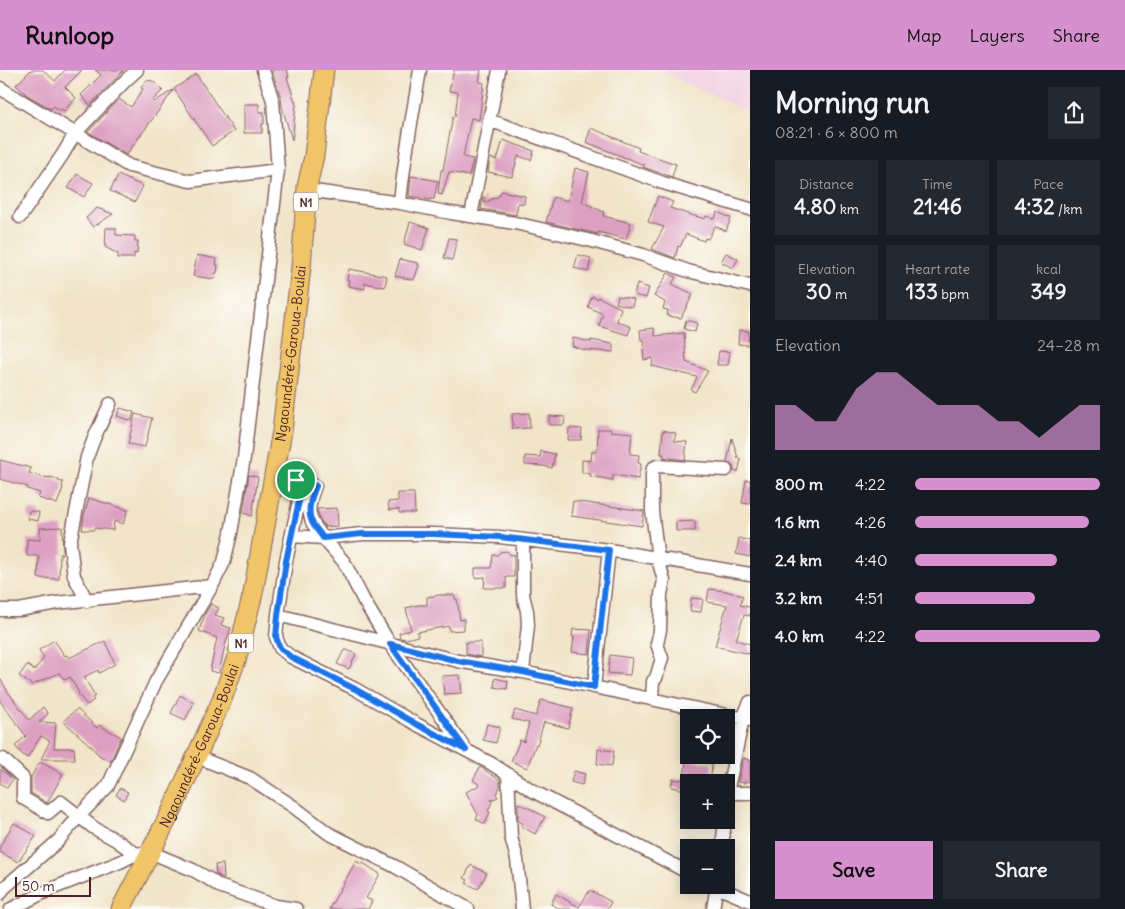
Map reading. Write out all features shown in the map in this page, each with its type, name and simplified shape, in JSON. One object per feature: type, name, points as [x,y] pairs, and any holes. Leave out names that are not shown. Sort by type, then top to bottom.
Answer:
[{"type":"highway","name":"Ngaoundéré-Garoua-Boulai","points":[[121,909],[143,853],[172,810],[221,702],[237,657],[253,593],[282,431],[301,267],[306,187],[314,156],[324,70]]},
{"type":"street","points":[[20,217],[76,132],[137,70]]},
{"type":"street","points":[[0,894],[4,888],[58,841],[108,786],[156,681],[224,562],[242,467],[278,170],[272,101],[263,70]]},
{"type":"street","points":[[400,203],[403,168],[420,70]]},
{"type":"street","points":[[470,216],[499,70]]},
{"type":"street","points":[[0,88],[76,132],[129,166],[190,181],[278,170]]},
{"type":"street","points":[[489,120],[663,182],[750,209]]},
{"type":"street","points":[[306,187],[314,191],[400,203],[515,223],[592,241],[643,255],[688,271],[750,286]]},
{"type":"street","points":[[87,601],[74,576],[70,543],[87,456],[110,404]]},
{"type":"street","points":[[652,699],[653,681],[656,678],[662,658],[657,644],[660,630],[661,594],[664,581],[658,559],[652,511],[653,468],[657,466],[726,470]]},
{"type":"street","points":[[275,467],[296,480],[302,487],[286,561],[278,615],[276,637],[280,648],[291,657],[355,689],[466,750],[533,791],[680,868]]},
{"type":"street","points":[[296,480],[304,480],[316,486],[311,497],[310,510],[312,522],[344,562],[364,601],[390,644],[466,750]]},
{"type":"street","points":[[292,536],[323,538],[362,534],[425,534],[500,537],[609,550],[750,574]]},
{"type":"street","points":[[523,540],[523,595],[528,625],[523,672]]},
{"type":"street","points":[[594,687],[609,550]]},
{"type":"street","points":[[0,610],[19,610],[57,603],[212,586]]},
{"type":"street","points":[[278,615],[458,661],[523,672],[747,719]]},
{"type":"street","points":[[732,774],[750,702]]},
{"type":"street","points":[[196,757],[250,778],[294,807],[328,833],[396,867],[468,909]]},
{"type":"street","points":[[0,759],[3,759],[24,778],[23,798],[48,814],[61,802],[94,828],[143,853],[193,870],[219,886],[276,906],[296,909]]},
{"type":"street","points":[[508,774],[511,837],[517,859],[522,909]]},
{"type":"street","points":[[735,793],[750,793]]},
{"type":"street","points":[[11,909],[50,889],[143,853]]},
{"type":"street","points":[[713,909],[714,894]]},
{"type":"street","points":[[734,894],[750,901]]},
{"type":"shaded area","points":[[658,70],[750,70],[750,113]]},
{"type":"building","points":[[31,70],[43,70],[55,81],[65,70],[82,70],[65,87],[76,98],[64,111],[61,109],[59,111],[54,106],[51,109],[27,95],[16,85]]},
{"type":"building","points":[[95,70],[124,70],[90,105],[81,95],[101,75]]},
{"type":"building","points":[[272,70],[287,70],[289,77],[287,77],[296,105],[292,140],[281,98]]},
{"type":"building","points":[[454,70],[481,70],[479,82],[484,83],[479,120],[471,118],[463,157],[473,159],[469,176],[449,172],[442,195],[438,194],[441,170],[443,170],[453,116],[455,117],[458,92],[449,91]]},
{"type":"building","points":[[196,74],[234,131],[212,146],[174,89]]},
{"type":"building","points":[[147,80],[151,80],[163,90],[152,101],[154,102],[173,91],[126,155],[88,132],[119,99],[131,107]]},
{"type":"building","points":[[244,104],[259,104],[259,112],[264,112],[262,133],[244,133]]},
{"type":"building","points":[[591,128],[639,148],[638,151],[676,164],[672,177],[643,167],[644,165],[586,142]]},
{"type":"building","points":[[503,140],[534,151],[531,160],[518,156],[512,177],[488,172],[490,158],[497,160]]},
{"type":"building","points":[[575,168],[589,172],[582,202],[604,212],[603,216],[631,223],[626,239],[546,222],[553,197],[568,201]]},
{"type":"building","points":[[77,174],[93,183],[84,197],[68,188]]},
{"type":"building","points":[[118,175],[143,186],[135,202],[110,191]]},
{"type":"building","points":[[411,176],[438,181],[434,199],[409,196]]},
{"type":"building","points":[[501,191],[525,196],[524,204],[518,203],[516,215],[481,209],[483,197],[485,197],[484,203],[499,196]]},
{"type":"building","points":[[658,196],[673,202],[670,208],[688,214],[705,219],[706,216],[715,219],[717,212],[731,218],[726,231],[715,226],[708,239],[705,238],[704,241],[686,234],[680,247],[678,246],[675,258],[652,249],[664,227],[648,222]]},
{"type":"building","points":[[97,208],[113,214],[93,227],[86,218]]},
{"type":"building","points":[[410,222],[429,228],[422,250],[404,244]]},
{"type":"building","points":[[106,228],[116,228],[116,235],[135,236],[135,241],[138,241],[137,254],[134,253],[134,258],[118,258],[118,254],[105,247]]},
{"type":"building","points":[[449,238],[457,239],[452,260],[444,258]]},
{"type":"building","points":[[726,253],[738,259],[733,268],[721,262]]},
{"type":"building","points":[[197,255],[217,259],[217,273],[215,273],[214,279],[193,276]]},
{"type":"building","points":[[578,255],[591,258],[588,272],[574,268]]},
{"type":"building","points":[[400,259],[418,263],[414,280],[395,276]]},
{"type":"building","points":[[349,269],[387,276],[385,287],[365,283],[365,289],[348,286]]},
{"type":"building","points":[[668,273],[676,277],[672,284],[693,294],[681,318],[667,316],[668,310],[663,309],[665,302],[654,296]]},
{"type":"building","points":[[637,284],[649,288],[646,298],[634,295]]},
{"type":"building","points":[[592,296],[621,308],[617,321],[631,327],[628,335],[599,326],[603,314],[588,307]]},
{"type":"building","points":[[618,296],[634,299],[632,307],[616,303]]},
{"type":"building","points":[[686,320],[697,323],[695,332],[684,329]]},
{"type":"building","points":[[654,328],[655,336],[684,333],[686,362],[708,371],[695,392],[691,390],[697,377],[652,366],[653,358],[644,360],[643,350],[645,341],[641,340],[640,330]]},
{"type":"building","points":[[739,330],[749,331],[748,345],[738,344]]},
{"type":"building","points":[[573,338],[613,344],[613,352],[585,350],[572,346]]},
{"type":"building","points":[[719,351],[730,352],[728,365],[717,365]]},
{"type":"building","points":[[120,408],[134,412],[131,421],[117,416]]},
{"type":"building","points":[[529,413],[530,428],[513,429],[512,414]]},
{"type":"building","points":[[135,414],[152,418],[145,447],[128,444]]},
{"type":"building","points":[[549,416],[565,417],[564,425],[549,425]]},
{"type":"building","points":[[569,428],[582,429],[581,440],[568,440]]},
{"type":"building","points":[[598,429],[611,429],[611,431],[632,433],[630,454],[639,455],[638,463],[641,464],[638,479],[613,475],[613,480],[582,473],[582,460],[591,461],[592,451],[597,451]]},
{"type":"building","points":[[663,430],[676,433],[674,441],[687,442],[685,460],[663,457],[664,454],[661,454]]},
{"type":"building","points":[[732,438],[738,458],[741,459],[738,472],[734,471],[733,466],[727,462]]},
{"type":"building","points":[[541,451],[555,454],[552,468],[525,465],[525,456],[540,457]]},
{"type":"building","points":[[0,460],[31,468],[29,473],[45,478],[58,479],[58,481],[63,482],[63,488],[57,504],[38,498],[40,493],[27,489],[28,487],[0,479]]},
{"type":"building","points":[[249,475],[258,477],[252,516],[243,513]]},
{"type":"building","points":[[746,480],[750,480],[750,504],[742,503]]},
{"type":"building","points":[[398,493],[414,493],[415,513],[399,513],[399,509],[389,510],[388,502],[398,501]]},
{"type":"building","points":[[89,498],[128,510],[123,524],[114,521],[113,530],[94,528],[94,530],[82,530]]},
{"type":"building","points":[[573,501],[644,511],[642,526],[571,516]]},
{"type":"building","points":[[337,508],[338,526],[325,527],[317,509]]},
{"type":"building","points":[[29,511],[39,512],[38,521],[28,519]]},
{"type":"building","points":[[695,521],[695,531],[676,531],[676,522]]},
{"type":"building","points":[[62,527],[63,554],[60,554],[59,579],[38,578],[39,556],[27,556],[27,539],[40,540],[40,528]]},
{"type":"building","points":[[739,538],[750,541],[750,557],[736,554]]},
{"type":"building","points":[[507,551],[510,555],[514,554],[514,577],[506,577],[506,588],[484,588],[485,577],[475,578],[475,568],[491,568],[493,555]]},
{"type":"building","points":[[709,589],[743,596],[740,605],[750,607],[750,616],[744,615],[736,640],[750,644],[750,654],[715,646],[727,605],[707,602]]},
{"type":"building","points":[[454,595],[455,599],[457,599],[460,620],[464,619],[464,630],[449,631],[449,626],[417,632],[418,636],[406,639],[400,638],[399,633],[411,630],[406,608],[427,605],[427,597]]},
{"type":"building","points":[[691,598],[703,599],[701,612],[690,611]]},
{"type":"building","points":[[211,604],[219,608],[215,615],[224,618],[221,625],[231,628],[219,673],[210,671],[217,638],[199,631]]},
{"type":"building","points":[[573,629],[591,630],[589,654],[572,652]]},
{"type":"building","points":[[54,640],[65,656],[67,655],[69,658],[105,641],[115,664],[99,673],[98,670],[84,677],[95,696],[92,698],[94,700],[87,705],[78,694],[70,677],[65,680],[59,673],[32,685],[19,676],[27,665],[34,670],[44,658],[39,650]]},
{"type":"building","points":[[466,642],[481,642],[481,657],[466,654]]},
{"type":"building","points":[[344,650],[356,654],[349,669],[337,664]]},
{"type":"building","points":[[610,655],[632,658],[630,675],[608,673]]},
{"type":"building","points":[[460,675],[462,693],[444,694],[442,676]]},
{"type":"building","points":[[0,678],[29,720],[43,707],[48,714],[39,722],[56,723],[54,748],[74,748],[75,759],[41,759],[50,741],[41,736],[27,758],[23,755],[15,746],[26,736],[0,701]]},
{"type":"building","points":[[495,678],[508,681],[507,689],[494,687]]},
{"type":"building","points":[[180,695],[194,703],[185,720],[171,713]]},
{"type":"building","points":[[541,700],[573,708],[568,728],[544,722],[527,768],[511,761],[520,740],[524,742],[529,723],[512,719],[515,710],[536,716]]},
{"type":"building","points":[[77,709],[97,728],[99,725],[121,737],[111,761],[100,756],[63,721]]},
{"type":"building","points":[[487,724],[500,727],[496,743],[483,740]]},
{"type":"building","points":[[598,749],[614,751],[612,766],[597,764]]},
{"type":"building","points":[[743,758],[750,760],[750,782],[745,781],[745,783],[738,782]]},
{"type":"building","points":[[39,763],[63,774],[47,803],[31,793],[31,777]]},
{"type":"building","points":[[686,764],[712,764],[711,774],[685,774]]},
{"type":"building","points":[[480,767],[500,780],[500,787],[496,794],[498,797],[491,800],[488,811],[490,812],[485,824],[476,819],[478,815],[466,792],[480,785],[473,780]]},
{"type":"building","points":[[0,769],[13,779],[7,788],[0,783]]},
{"type":"building","points":[[574,771],[585,774],[582,785],[571,782]]},
{"type":"building","points":[[673,779],[680,780],[680,789],[671,787]]},
{"type":"building","points":[[120,788],[128,792],[124,800],[116,795]]},
{"type":"building","points":[[518,803],[545,817],[535,834],[521,826],[523,823],[518,821]]},
{"type":"building","points":[[14,823],[36,836],[18,862],[0,852],[0,846]]},
{"type":"building","points":[[356,861],[361,864],[363,863],[380,874],[366,898],[372,901],[368,909],[329,909]]},
{"type":"building","points":[[223,864],[224,879],[216,874],[215,865]]},
{"type":"building","points":[[471,865],[487,873],[478,889],[466,883],[468,880],[464,878]]},
{"type":"building","points":[[590,890],[611,902],[607,909],[560,909],[551,904],[556,894],[579,907]]},
{"type":"route","points":[[296,480],[304,480],[316,486],[311,497],[310,510],[312,522],[323,538],[362,534],[434,534],[500,537],[609,550],[594,687],[458,661],[390,644],[466,750],[355,689],[291,657],[280,648],[276,637],[286,561],[302,487],[296,480]]}]
